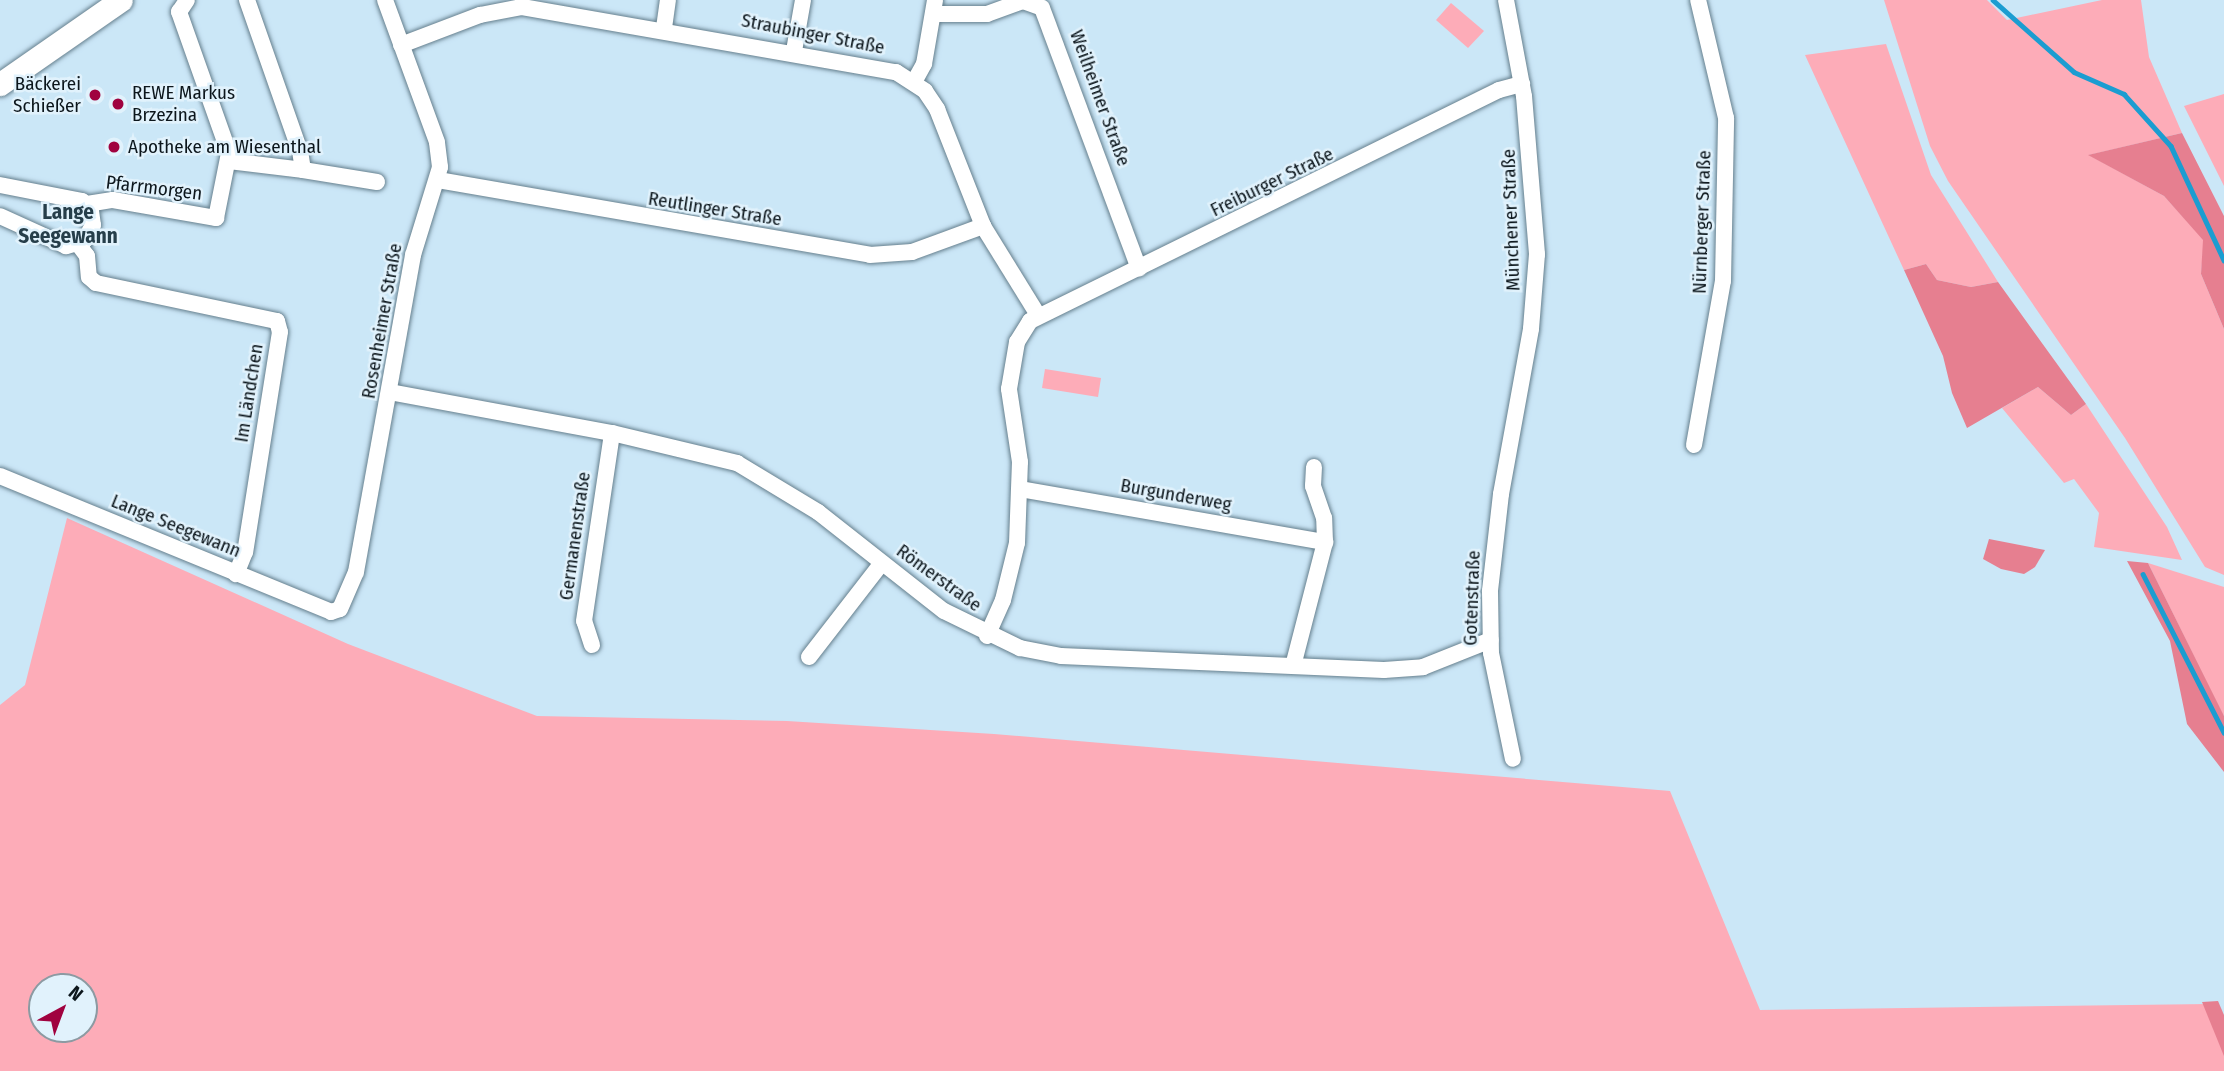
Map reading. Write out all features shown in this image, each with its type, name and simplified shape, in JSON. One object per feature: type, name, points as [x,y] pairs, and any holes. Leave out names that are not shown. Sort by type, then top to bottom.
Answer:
[{"type":"main road","points":[[0,83],[121,0]]},
{"type":"street","points":[[187,0],[179,12],[229,161],[377,182]]},
{"type":"street","points":[[247,0],[303,170]]},
{"type":"street","name":"Rosenheimer Straße","points":[[337,612],[353,583],[413,255],[438,180],[437,142],[385,0]]},
{"type":"street","points":[[664,28],[668,0]]},
{"type":"street","points":[[794,51],[803,0]]},
{"type":"street","name":"Münchener Straße","points":[[1506,0],[1522,84],[1536,254],[1531,329],[1512,439]]},
{"type":"street","name":"Nürnberger Straße","points":[[1693,446],[1723,281],[1726,118],[1698,0]]},
{"type":"street","name":"Weilheimer Straße","points":[[934,7],[987,14],[1023,1],[1042,8],[1139,269]]},
{"type":"street","name":"Straubinger Straße","points":[[401,45],[480,15],[522,4],[876,65],[914,82],[937,109],[983,226],[1038,315]]},
{"type":"street","points":[[914,82],[925,64],[934,7]]},
{"type":"street","name":"Freiburger Straße","points":[[1038,315],[1139,269],[1499,90],[1522,84]]},
{"type":"street","name":"Pfarrmorgen","points":[[0,185],[87,204],[113,200],[216,218],[229,161]]},
{"type":"street","name":"Reutlinger Straße","points":[[438,180],[534,200],[870,255],[912,252],[983,226]]},
{"type":"street","name":"Pfarrmorgen","points":[[78,244],[93,225],[87,204]]},
{"type":"street","points":[[0,216],[61,245],[78,244]]},
{"type":"street","name":"Im Ländchen","points":[[78,244],[87,256],[89,277],[96,283],[277,321],[280,332],[245,552],[236,574]]},
{"type":"street","points":[[987,636],[1003,600],[1017,543],[1020,489],[1009,389],[1017,342],[1038,315]]},
{"type":"street","name":"Römerstraße","points":[[390,392],[714,454],[759,473],[944,611],[987,636],[1061,656],[1293,666],[1423,667],[1490,640]]},
{"type":"street","name":"Germanenstraße","points":[[592,645],[584,621],[612,433]]},
{"type":"street","name":"Gotenstraße","points":[[1512,439],[1496,529],[1490,640],[1513,759]]},
{"type":"street","points":[[1293,666],[1325,542],[1324,518],[1313,486],[1314,467]]},
{"type":"street","name":"Lange Seegewann","points":[[0,476],[236,574],[337,612]]},
{"type":"street","name":"Burgunderweg","points":[[1020,489],[1325,542]]},
{"type":"street","points":[[810,657],[882,563]]},
{"type":"shaded area","points":[[1884,0],[1987,0],[2007,20],[2102,0],[2141,0],[2149,57],[2182,133],[2089,155],[2164,196],[2204,240],[2201,274],[2224,329],[2224,575],[2205,567],[2125,438],[1948,181],[1930,146]]},
{"type":"shaded area","points":[[1451,3],[1484,31],[1468,48],[1436,20]]},
{"type":"shaded area","points":[[1886,44],[1931,175],[1998,282],[1971,287],[1937,280],[1926,264],[1904,270],[1805,55]]},
{"type":"shaded area","points":[[2224,94],[2224,186],[2184,106]]},
{"type":"shaded area","points":[[2182,133],[2224,216],[2224,329],[2201,274],[2203,240],[2164,196],[2088,155]]},
{"type":"shaded area","points":[[1926,264],[1937,280],[1971,287],[1998,282],[2086,404],[2071,415],[2038,387],[1967,428],[1952,393],[1943,356],[1904,270]]},
{"type":"shaded area","points":[[1045,369],[1101,378],[1098,397],[1042,388]]},
{"type":"shaded area","points":[[2038,387],[2071,415],[2086,404],[2167,527],[2182,560],[2094,547],[2099,513],[2074,479],[2064,483],[2002,408]]},
{"type":"shaded area","points":[[67,518],[348,644],[537,716],[787,721],[994,734],[1670,791],[1760,1010],[2209,1004],[2224,1034],[2224,1071],[0,1071],[0,705],[25,685]]},
{"type":"shaded area","points":[[1989,539],[2045,550],[2035,567],[2024,574],[2001,569],[1983,559]]},
{"type":"shaded area","points":[[2127,561],[2148,563],[2224,716],[2224,772],[2187,724],[2170,641]]},
{"type":"shaded area","points":[[2148,563],[2224,587],[2224,716],[2222,713]]},
{"type":"shaded area","points":[[2218,1001],[2224,1015],[2224,1056],[2202,1002]]},
{"type":"waterway","points":[[1993,0],[2074,72],[2124,94],[2171,146],[2224,260]]},
{"type":"waterway","points":[[2143,574],[2224,732]]},
{"type":"place","name":"Bäckerei Schießer","points":[[95,95]]},
{"type":"place","name":"REWE Markus Brzezina","points":[[118,104]]},
{"type":"place","name":"Apotheke am Wiesenthal","points":[[114,147]]},
{"type":"district","name":"Lange Seegewann","points":[[68,224]]}]
